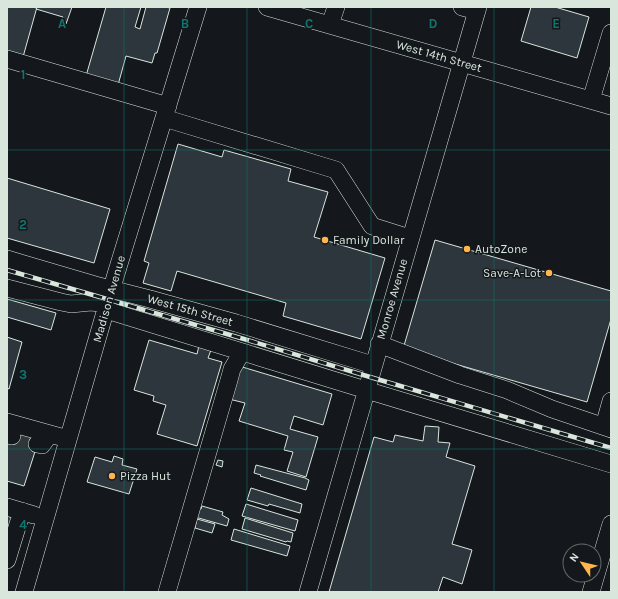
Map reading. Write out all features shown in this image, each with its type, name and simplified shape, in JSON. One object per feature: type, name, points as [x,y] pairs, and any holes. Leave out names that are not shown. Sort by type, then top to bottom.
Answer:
[{"type":"street","name":"Madison Avenue","points":[[24,592],[108,301],[198,7]]},
{"type":"street","name":"West 14th Street","points":[[267,7],[303,12],[330,25],[611,106]]},
{"type":"street","points":[[330,25],[336,7]]},
{"type":"street","name":"Monroe Avenue","points":[[308,592],[462,62],[472,8]]},
{"type":"street","points":[[591,100],[611,34]]},
{"type":"street","points":[[7,59],[336,170],[372,226],[410,238]]},
{"type":"street","name":"West 15th Street","points":[[7,259],[108,301],[228,321],[373,365]]},
{"type":"street","points":[[7,288],[71,304],[108,301],[242,352],[611,464]]},
{"type":"street","points":[[379,344],[607,428],[611,401]]},
{"type":"street","points":[[167,592],[230,374],[242,352]]},
{"type":"street","points":[[9,431],[44,439],[68,439]]},
{"type":"street","points":[[7,560],[15,509],[45,518]]},
{"type":"street","points":[[592,592],[611,524]]},
{"type":"street","points":[[7,564],[30,571]]},
{"type":"building","points":[[7,7],[37,7],[23,57],[7,53]]},
{"type":"building","points":[[37,7],[72,7],[66,24],[61,22],[63,17],[36,9]]},
{"type":"building","points":[[106,7],[141,7],[135,27],[140,29],[146,7],[170,8],[157,53],[155,53],[152,63],[126,56],[118,85],[86,76]]},
{"type":"building","points":[[531,7],[555,7],[589,17],[577,58],[521,41]]},
{"type":"building","points":[[178,144],[222,157],[224,150],[291,169],[288,181],[328,192],[314,237],[385,258],[361,339],[283,316],[286,303],[177,271],[171,291],[143,283],[149,263],[144,261]]},
{"type":"building","points":[[7,178],[110,209],[94,263],[7,238]]},
{"type":"building","points":[[435,240],[611,291],[611,319],[587,402],[403,349]]},
{"type":"building","points":[[7,299],[56,313],[51,330],[7,317]]},
{"type":"building","points":[[7,337],[22,342],[9,389],[7,388]]},
{"type":"building","points":[[149,340],[197,354],[199,346],[211,350],[208,358],[222,362],[197,446],[157,434],[166,405],[153,401],[154,396],[134,390]]},
{"type":"building","points":[[239,366],[332,394],[323,425],[294,416],[290,429],[318,437],[306,477],[287,471],[293,452],[284,450],[288,436],[239,421],[245,403],[229,399]]},
{"type":"building","points":[[425,426],[439,427],[438,442],[450,443],[446,457],[475,466],[452,544],[472,550],[462,584],[443,577],[438,592],[329,592],[374,437],[393,442],[395,435],[423,441]]},
{"type":"building","points":[[14,429],[40,436],[24,486],[7,481],[7,443]]},
{"type":"building","name":"Pizza Hut","points":[[114,456],[123,459],[122,465],[137,469],[129,494],[87,482],[95,457],[112,462]]},
{"type":"building","points":[[218,460],[223,461],[222,467],[216,465]]},
{"type":"building","points":[[256,465],[309,480],[306,490],[254,473]]},
{"type":"building","points":[[251,488],[302,504],[300,513],[269,504],[268,506],[247,500]]},
{"type":"building","points":[[246,504],[298,520],[295,531],[242,516]]},
{"type":"building","points":[[202,506],[223,512],[222,515],[229,519],[227,526],[195,517],[198,508],[201,509]]},
{"type":"building","points":[[7,516],[17,519],[7,533]]},
{"type":"building","points":[[245,518],[293,533],[291,542],[286,542],[242,529]]},
{"type":"building","points":[[197,519],[215,524],[212,533],[195,528]]},
{"type":"building","points":[[234,529],[290,546],[287,556],[231,540]]},
{"type":"tunnel","points":[[12,436],[37,444]]},
{"type":"railway","points":[[7,270],[611,448]]},
{"type":"place","name":"Family Dollar","points":[[325,240]]},
{"type":"place","name":"AutoZone","points":[[467,249]]},
{"type":"place","name":"Save-A-Lot","points":[[549,273]]},
{"type":"place","name":"Pizza Hut","points":[[112,476]]}]
